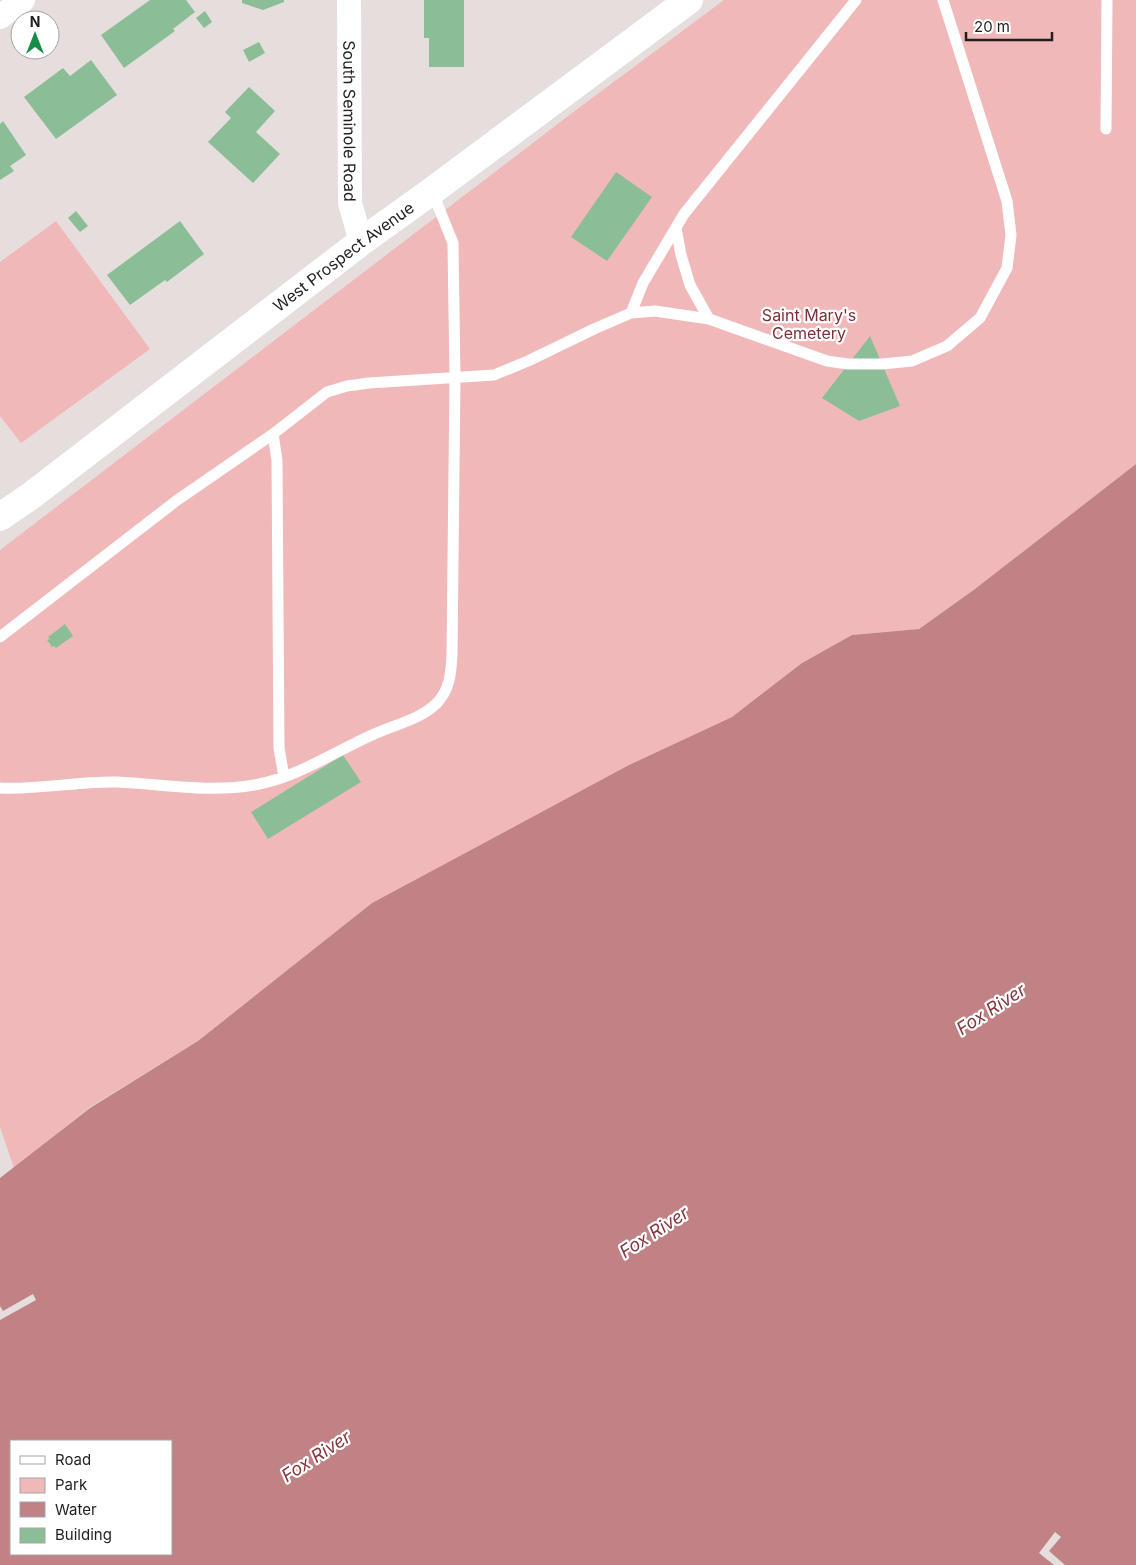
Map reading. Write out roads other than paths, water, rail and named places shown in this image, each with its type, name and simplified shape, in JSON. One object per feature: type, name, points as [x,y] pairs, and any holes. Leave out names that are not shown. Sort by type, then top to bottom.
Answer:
[{"type":"main road","name":"West Prospect Avenue","points":[[0,517],[32,495],[361,242],[689,0]]},
{"type":"street","points":[[0,17],[23,0]]},
{"type":"street","name":"South Seminole Road","points":[[349,0],[350,203],[361,242]]},
{"type":"lane","points":[[631,313],[643,283],[684,214],[856,0]]},
{"type":"lane","points":[[0,637],[176,501],[273,434],[327,392],[346,386],[494,375],[631,313],[655,311],[709,320],[827,361],[848,364],[882,364],[912,361],[947,346],[980,318],[1008,268],[1011,235],[1007,201],[943,0]]},
{"type":"lane","points":[[1106,129],[1107,0]]},
{"type":"lane","points":[[0,788],[116,782],[180,788],[222,788],[254,785],[284,777],[373,734],[422,715],[437,703],[451,678],[455,378],[453,243],[432,191]]},
{"type":"lane","points":[[676,228],[681,255],[690,285],[709,320]]},
{"type":"lane","points":[[273,434],[277,460],[279,738],[284,777]]},
{"type":"water","name":"Fox River","points":[[1136,464],[1136,1565],[0,1565],[0,1178],[90,1108],[198,1041],[372,903],[629,765],[732,717],[802,663],[852,635],[919,629],[975,589]]},
{"type":"park label","name":"Saint Mary's Cemetery","points":[[809,324]]}]
